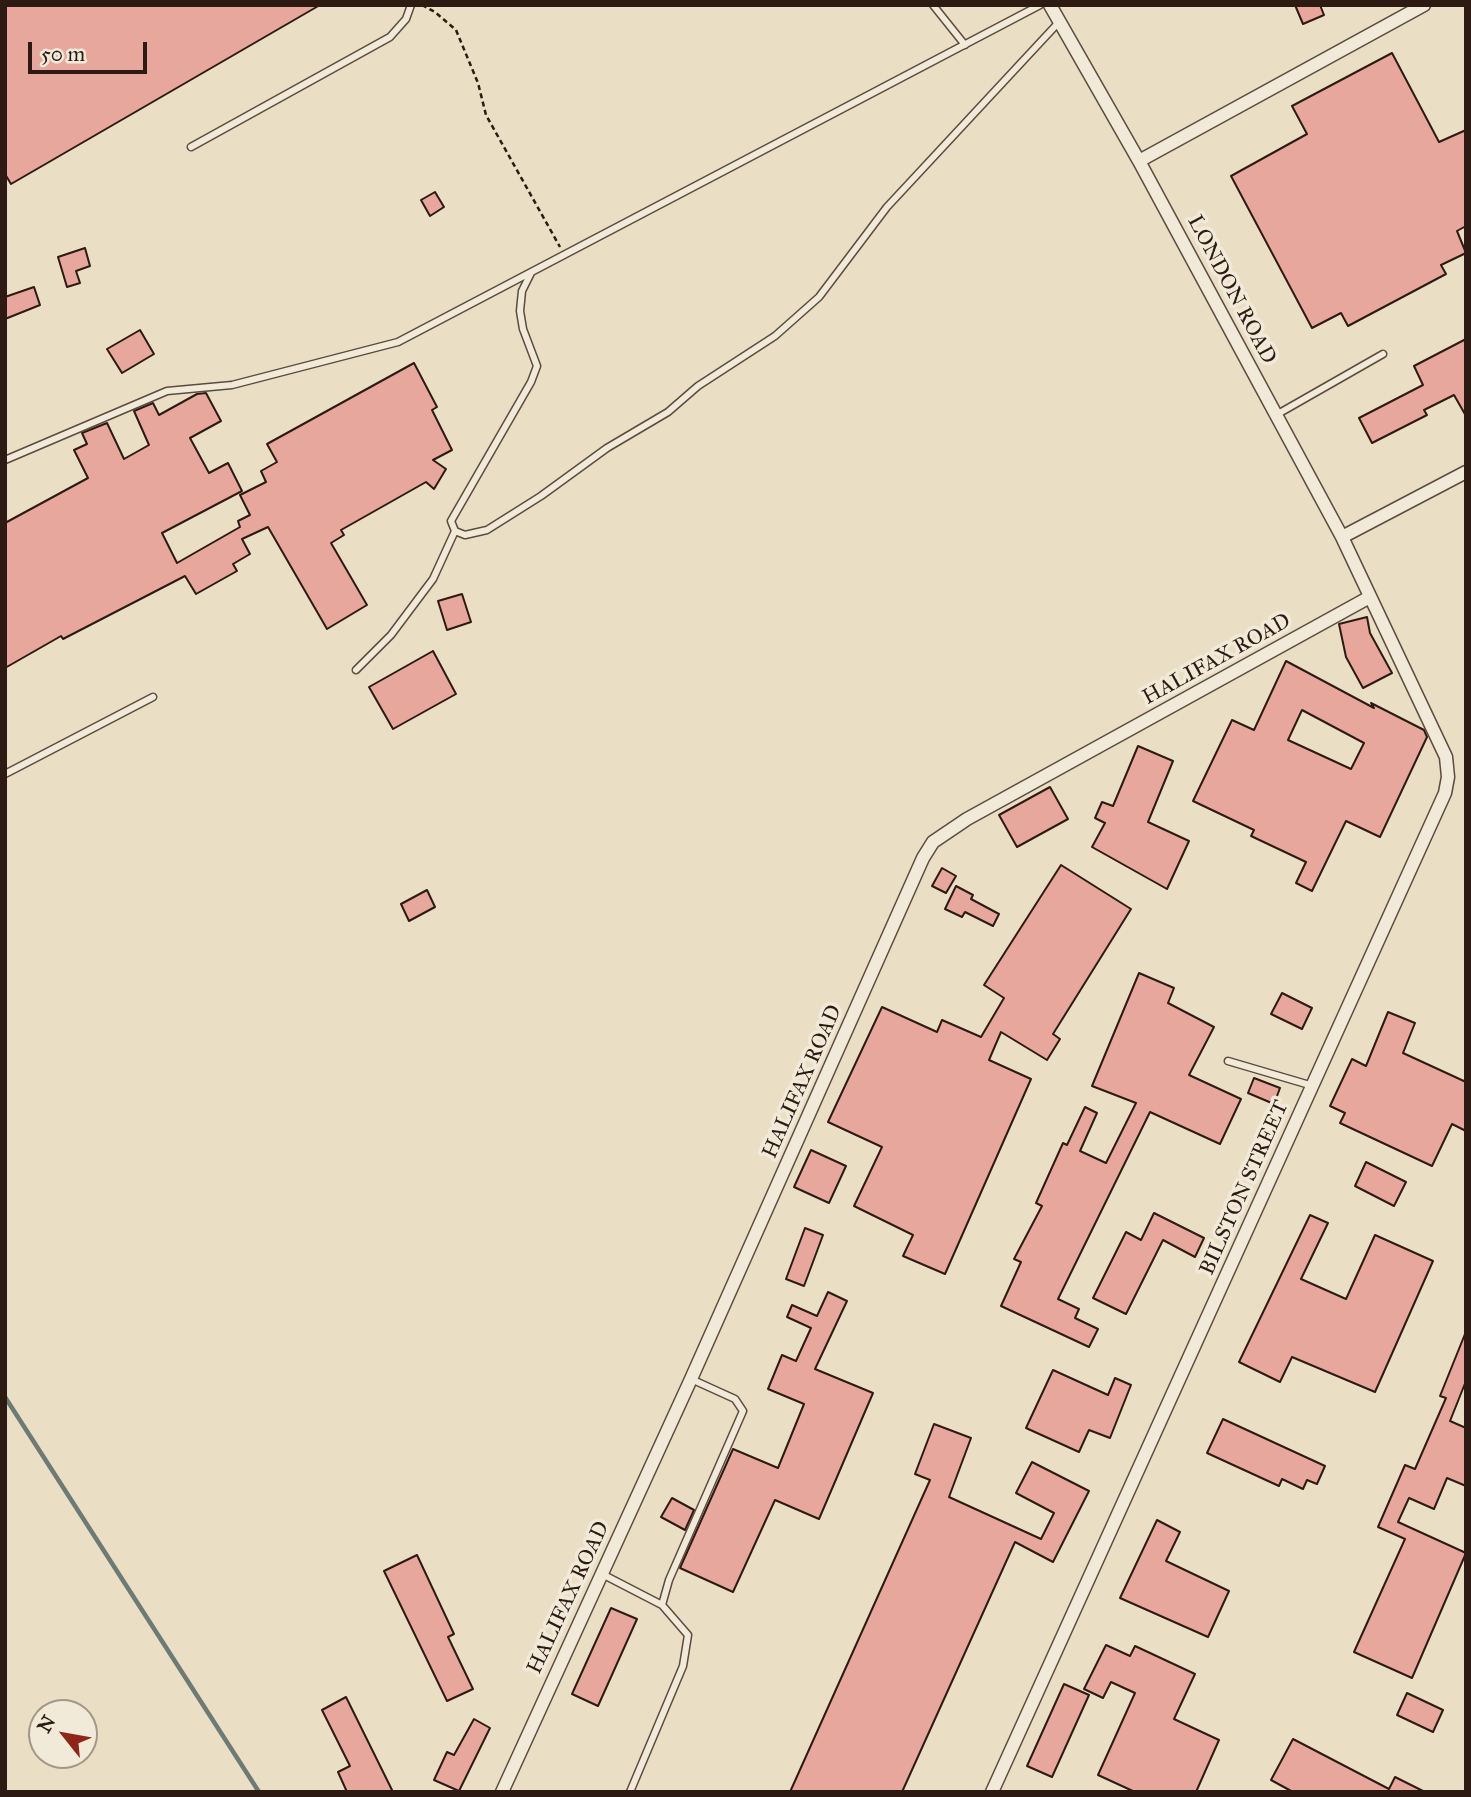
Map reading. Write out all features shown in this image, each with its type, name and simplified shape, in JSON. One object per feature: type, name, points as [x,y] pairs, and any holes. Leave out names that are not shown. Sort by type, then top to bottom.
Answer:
[{"type":"street","name":"LONDON ROAD","points":[[1050,5],[1139,161],[1342,537],[1368,598]]},
{"type":"street","points":[[1139,161],[1424,5]]},
{"type":"street","points":[[1342,537],[1466,472]]},
{"type":"street","name":"BILSTON STREET","points":[[992,1792],[1445,793],[1448,776],[1446,757],[1368,598]]},
{"type":"street","name":"HALIFAX ROAD","points":[[502,1792],[691,1379],[923,858],[933,842],[967,820],[1368,598]]},
{"type":"lane","points":[[191,148],[390,37],[406,19],[411,5]]},
{"type":"lane","points":[[933,5],[965,45]]},
{"type":"lane","points":[[5,460],[167,391],[232,385],[398,342],[1040,5]]},
{"type":"lane","points":[[531,273],[522,291],[520,311],[523,329],[537,366],[491,454],[451,521],[455,531],[465,535],[487,530],[607,448],[668,412],[698,386],[775,336],[819,297],[887,207],[1059,21]]},
{"type":"lane","points":[[1276,415],[1383,354]]},
{"type":"lane","points":[[356,670],[391,635],[432,579],[455,531]]},
{"type":"lane","points":[[5,774],[153,697]]},
{"type":"lane","points":[[1228,1061],[1313,1086]]},
{"type":"lane","points":[[662,1605],[669,1580],[743,1411],[735,1399],[691,1379]]},
{"type":"lane","points":[[602,1574],[662,1605],[688,1635],[679,1677],[630,1792]]},
{"type":"path","points":[[422,5],[456,30],[478,83],[486,115],[565,255]]},
{"type":"building","points":[[5,5],[320,5],[11,184],[5,174]]},
{"type":"building","points":[[1295,5],[1320,5],[1324,15],[1303,24]]},
{"type":"building","points":[[1392,53],[1439,142],[1466,130],[1466,226],[1457,231],[1466,253],[1441,265],[1446,274],[1348,326],[1341,313],[1312,328],[1231,176],[1307,134],[1292,106]]},
{"type":"building","points":[[435,192],[444,207],[430,216],[421,200]]},
{"type":"building","points":[[85,248],[90,266],[76,271],[80,283],[67,287],[58,257]]},
{"type":"building","points":[[34,287],[40,305],[5,319],[5,297]]},
{"type":"building","points":[[140,330],[154,354],[122,373],[107,349]]},
{"type":"building","points":[[1466,339],[1466,416],[1454,395],[1424,410],[1427,415],[1372,443],[1359,418],[1423,385],[1414,366]]},
{"type":"building","points":[[414,363],[437,407],[432,410],[452,450],[433,460],[446,469],[434,489],[426,482],[341,530],[344,535],[331,543],[367,605],[327,629],[268,527],[242,539],[250,554],[233,564],[237,571],[196,594],[185,576],[63,639],[61,636],[5,668],[5,523],[88,478],[74,450],[87,444],[82,433],[107,423],[124,459],[149,445],[134,411],[153,403],[159,415],[197,394],[206,393],[221,421],[190,438],[209,473],[228,463],[242,491],[162,533],[177,563],[240,527],[238,521],[250,515],[240,495],[266,482],[261,471],[277,462],[267,444]]},
{"type":"building","points":[[462,594],[471,622],[447,630],[438,601]]},
{"type":"building","points":[[1367,617],[1370,633],[1392,673],[1363,688],[1346,657],[1339,624]]},
{"type":"building","points":[[433,651],[456,694],[393,729],[369,687]]},
{"type":"building","points":[[1286,661],[1374,708],[1371,703],[1424,730],[1427,737],[1380,837],[1346,821],[1312,891],[1296,883],[1306,862],[1251,836],[1254,830],[1193,801],[1232,720],[1254,730]],"holes":[[[1302,710],[1364,743],[1351,769],[1288,740]]]},
{"type":"building","points":[[1138,746],[1173,761],[1148,822],[1189,841],[1167,889],[1092,847],[1105,823],[1095,818],[1102,802],[1113,806]]},
{"type":"building","points":[[1050,787],[1068,819],[1017,847],[999,815]]},
{"type":"building","points":[[1061,865],[1131,909],[1053,1034],[1060,1039],[1047,1060],[1001,1032],[989,1060],[1031,1079],[945,1274],[903,1256],[913,1235],[854,1206],[882,1147],[828,1122],[882,1007],[937,1032],[942,1020],[981,1037],[1004,998],[984,985]]},
{"type":"building","points":[[942,868],[956,876],[946,893],[932,886]]},
{"type":"building","points":[[956,886],[973,895],[971,899],[999,914],[993,926],[965,912],[962,917],[945,909]]},
{"type":"building","points":[[427,890],[435,907],[409,921],[401,904]]},
{"type":"building","points":[[1139,973],[1174,988],[1168,1003],[1214,1027],[1189,1075],[1241,1099],[1220,1144],[1150,1112],[1058,1299],[1079,1309],[1075,1318],[1098,1329],[1089,1347],[1001,1306],[1021,1262],[1014,1259],[1042,1206],[1036,1203],[1063,1143],[1067,1145],[1085,1107],[1097,1113],[1080,1151],[1106,1163],[1136,1103],[1092,1086]]},
{"type":"building","points":[[1282,993],[1312,1008],[1302,1029],[1271,1014]]},
{"type":"building","points":[[1388,1012],[1415,1023],[1403,1053],[1466,1082],[1466,1131],[1452,1124],[1432,1166],[1340,1123],[1345,1113],[1330,1106],[1352,1059],[1366,1066]]},
{"type":"building","points":[[1254,1078],[1280,1088],[1274,1104],[1248,1093]]},
{"type":"building","points":[[811,1150],[846,1166],[829,1203],[794,1187]]},
{"type":"building","points":[[1366,1162],[1406,1182],[1394,1206],[1355,1186]]},
{"type":"building","points":[[1154,1213],[1204,1238],[1195,1257],[1163,1240],[1126,1314],[1093,1298],[1126,1232],[1141,1240]]},
{"type":"building","points":[[1310,1215],[1328,1223],[1301,1279],[1346,1299],[1375,1235],[1433,1261],[1375,1392],[1292,1357],[1280,1382],[1239,1362]]},
{"type":"building","points":[[805,1228],[823,1235],[804,1286],[786,1279]]},
{"type":"building","points":[[828,1292],[847,1301],[815,1369],[873,1393],[819,1519],[775,1500],[733,1592],[680,1568],[733,1449],[778,1468],[804,1404],[768,1389],[782,1355],[796,1361],[811,1328],[787,1317],[792,1305],[817,1316]]},
{"type":"building","points":[[1465,1334],[1466,1381],[1450,1421],[1466,1428],[1466,1486],[1447,1478],[1434,1509],[1409,1498],[1398,1522],[1466,1553],[1412,1678],[1354,1652],[1405,1539],[1378,1527],[1405,1465],[1415,1469],[1446,1398],[1440,1396]]},
{"type":"building","points":[[1053,1370],[1108,1395],[1115,1378],[1131,1385],[1110,1438],[1089,1430],[1079,1452],[1026,1428]]},
{"type":"building","points":[[1223,1419],[1325,1466],[1317,1484],[1307,1480],[1303,1489],[1282,1479],[1279,1486],[1207,1453]]},
{"type":"building","points":[[934,1424],[971,1438],[949,1497],[1041,1539],[1054,1513],[1016,1493],[1032,1462],[1089,1491],[1053,1562],[1015,1542],[902,1792],[790,1792],[930,1480],[915,1474]]},
{"type":"building","points":[[672,1498],[694,1510],[685,1530],[661,1517]]},
{"type":"building","points":[[1157,1520],[1180,1532],[1166,1561],[1229,1591],[1208,1637],[1120,1598]]},
{"type":"building","points":[[417,1555],[454,1634],[448,1637],[473,1689],[447,1701],[384,1571]]},
{"type":"building","points":[[611,1608],[637,1619],[598,1706],[572,1694]]},
{"type":"building","points":[[1106,1645],[1130,1656],[1135,1646],[1195,1674],[1174,1719],[1219,1740],[1196,1792],[1135,1792],[1098,1775],[1135,1693],[1111,1682],[1103,1698],[1084,1689]]},
{"type":"building","points":[[1064,1684],[1089,1695],[1052,1777],[1027,1766]]},
{"type":"building","points":[[1407,1693],[1443,1710],[1433,1732],[1397,1715]]},
{"type":"building","points":[[346,1697],[393,1792],[347,1792],[338,1772],[350,1766],[322,1710]]},
{"type":"building","points":[[474,1719],[490,1728],[459,1791],[434,1780],[447,1752],[454,1755]]},
{"type":"building","points":[[1293,1739],[1389,1789],[1395,1777],[1425,1792],[1293,1792],[1271,1780]]},
{"type":"waterway","points":[[5,1397],[259,1792]]}]
